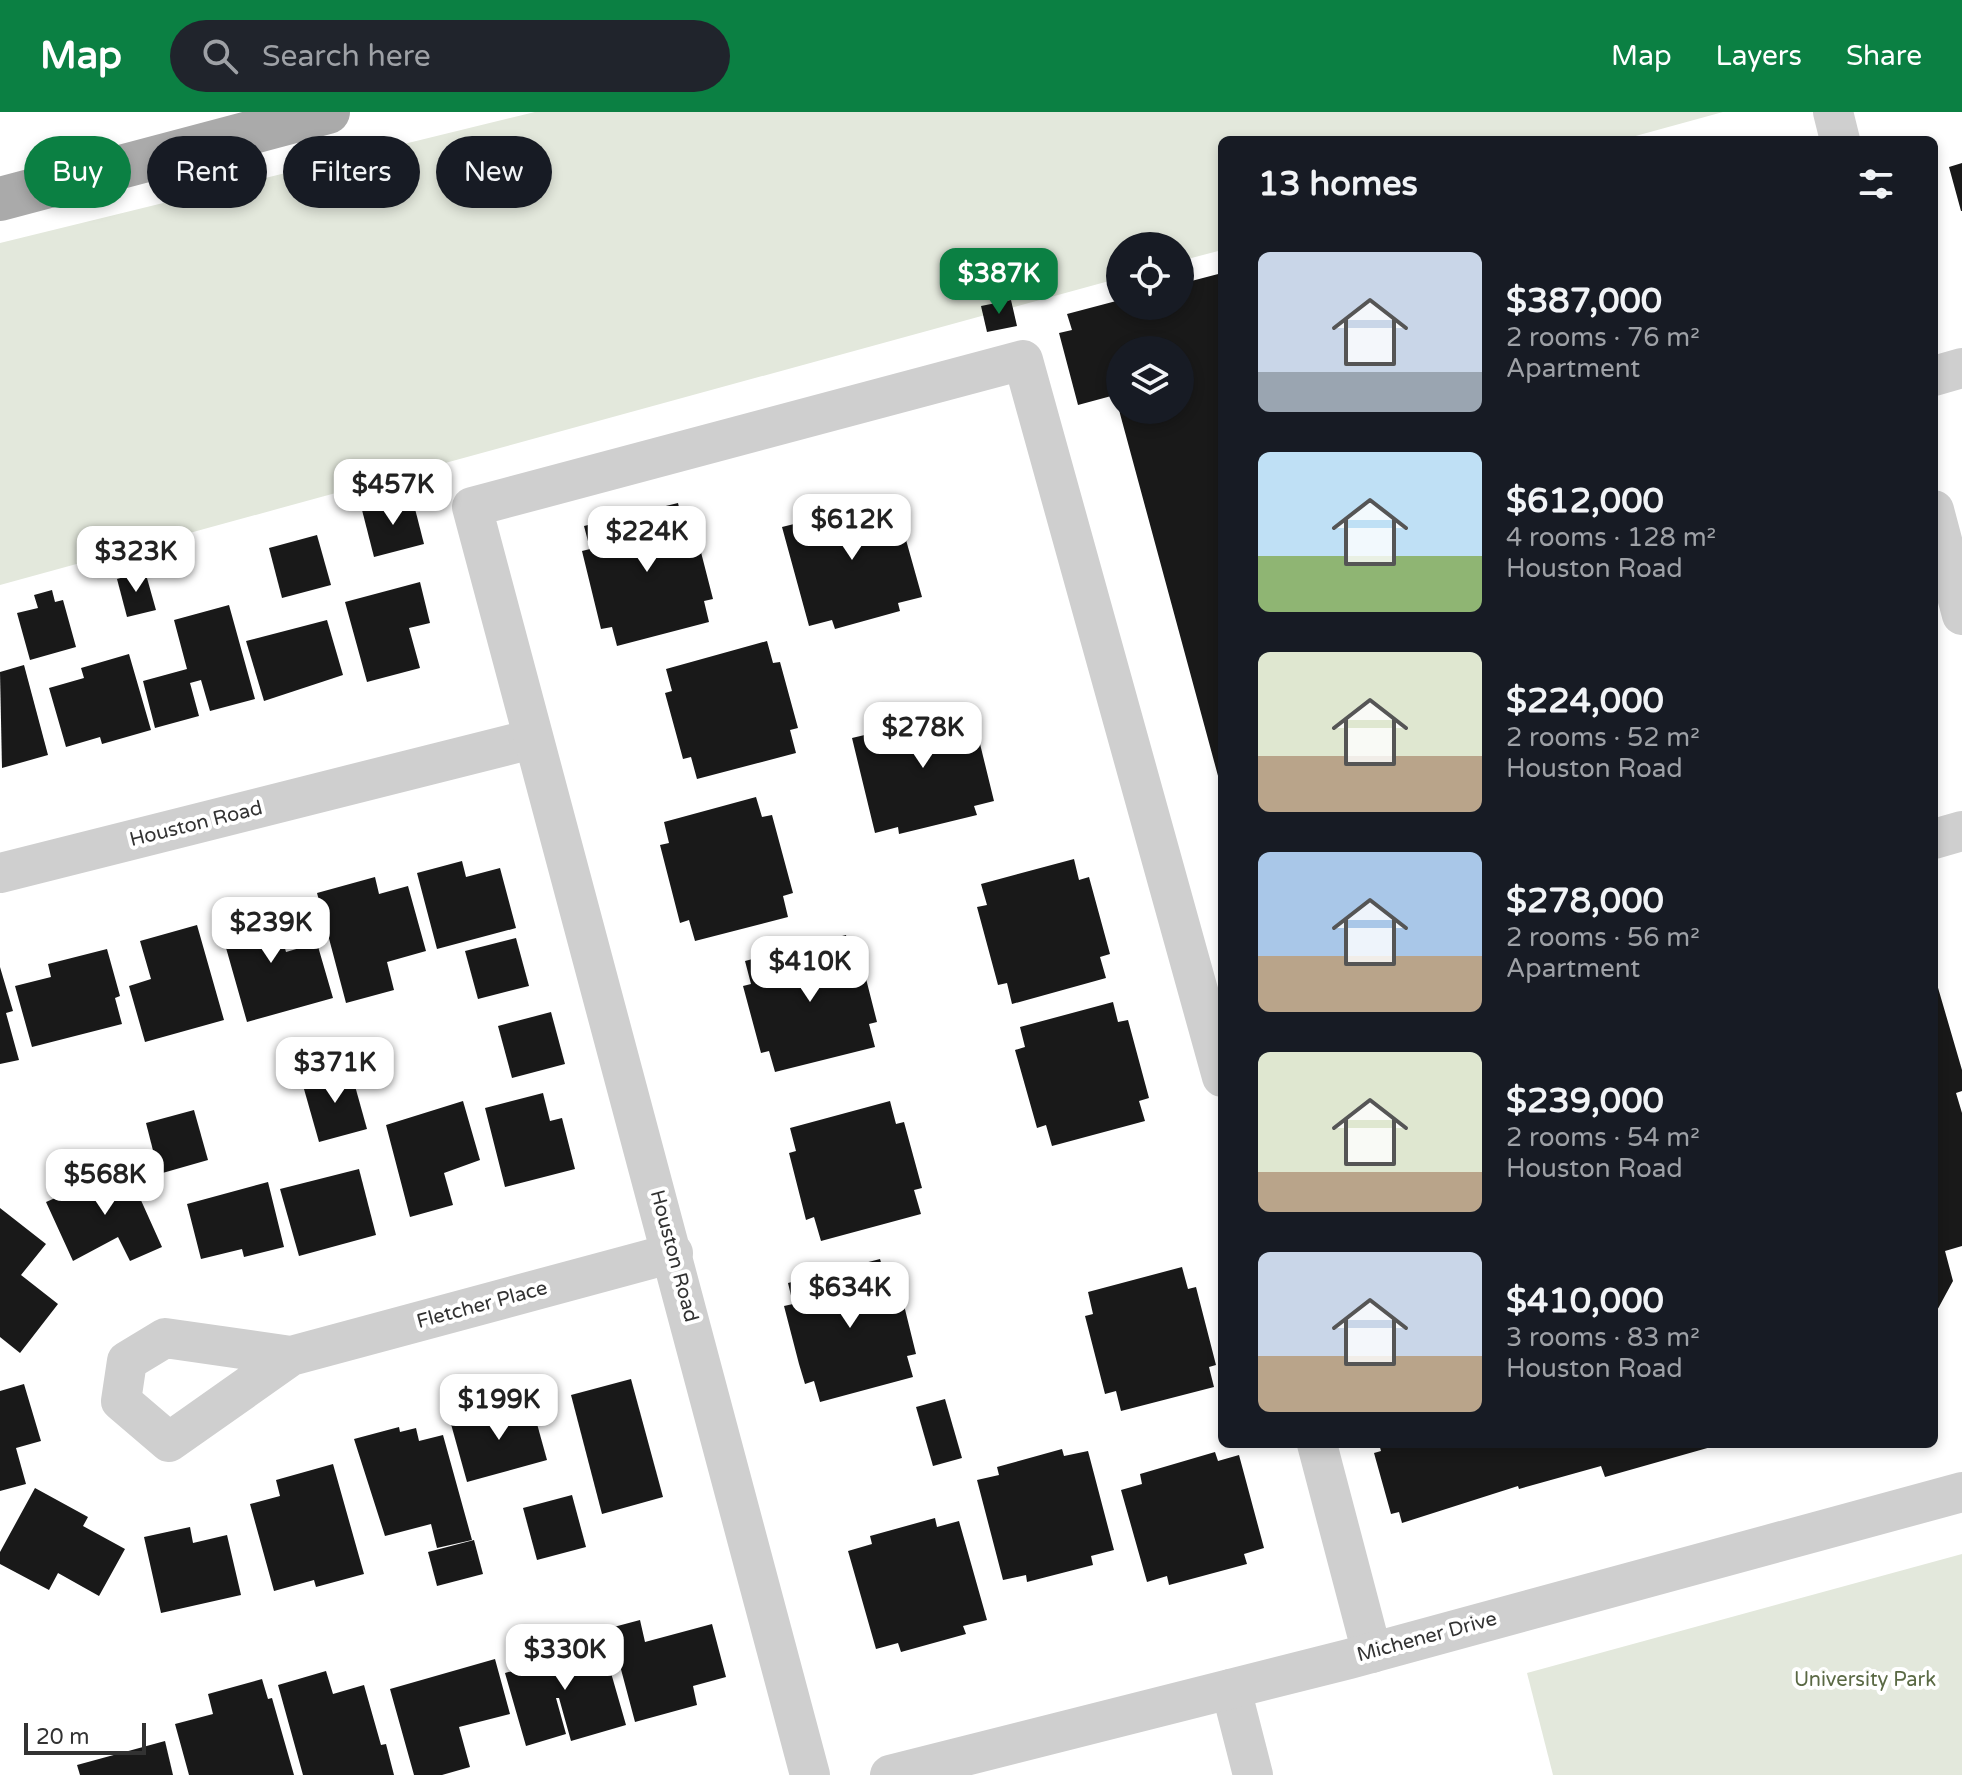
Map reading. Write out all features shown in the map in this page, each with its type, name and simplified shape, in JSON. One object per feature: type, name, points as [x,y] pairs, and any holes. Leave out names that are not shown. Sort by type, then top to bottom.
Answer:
[{"type":"main road","points":[[0,199],[328,112]]},
{"type":"street","points":[[1833,112],[1839,136]]},
{"type":"street","name":"Houston Road","points":[[810,1775],[472,507],[1023,360],[1218,1051]]},
{"type":"street","points":[[1938,375],[1962,368]]},
{"type":"street","points":[[1938,532],[1950,598]]},
{"type":"street","name":"Houston Road","points":[[0,873],[532,739]]},
{"type":"street","points":[[1938,838],[1962,831]]},
{"type":"street","name":"Fletcher Place","points":[[291,1356],[673,1253]]},
{"type":"street","points":[[1318,1448],[1372,1653]]},
{"type":"street","name":"Michener Drive","points":[[890,1775],[1372,1653],[1962,1492]]},
{"type":"street","points":[[1231,1689],[1253,1775]]},
{"type":"green space","points":[[535,112],[1723,112],[1636,136],[1218,136],[1218,251],[1194,257],[1194,232],[1106,232],[1106,282],[0,585],[0,243],[147,207],[267,208],[267,178],[283,174],[283,208],[420,208],[420,140],[436,136],[436,208],[552,208],[552,136],[437,136]]},
{"type":"green space","name":"University Park","points":[[1962,1554],[1962,1775],[1553,1775],[1527,1673]]},
{"type":"building","points":[[1962,163],[1962,211],[1961,211],[1949,167]]},
{"type":"building","points":[[1218,274],[1218,776],[1123,424],[1194,424],[1194,336],[1106,336],[1106,397],[1078,405],[1059,333],[1072,330],[1067,314],[1106,304],[1106,320],[1194,320],[1194,280]]},
{"type":"building","points":[[1011,300],[1017,326],[987,332],[981,306]]},
{"type":"building","points":[[869,495],[871,503],[894,497],[922,597],[898,603],[900,611],[835,629],[832,620],[809,626],[782,527],[806,521],[804,513]]},
{"type":"building","points":[[412,497],[424,544],[374,557],[362,510]]},
{"type":"building","points":[[678,503],[683,524],[693,521],[713,599],[704,601],[709,622],[617,646],[612,627],[601,629],[582,551],[590,549],[584,526]]},
{"type":"building","points":[[317,535],[331,585],[282,598],[269,548]]},
{"type":"building","points":[[145,571],[156,610],[127,617],[117,579]]},
{"type":"building","points":[[420,582],[430,623],[409,628],[420,668],[367,682],[345,602]]},
{"type":"building","points":[[52,590],[55,602],[63,600],[76,647],[30,660],[17,613],[38,608],[34,595]]},
{"type":"building","points":[[229,605],[255,699],[210,711],[201,680],[190,683],[199,716],[155,728],[143,681],[187,669],[174,620]]},
{"type":"building","points":[[327,620],[343,675],[264,701],[246,641]]},
{"type":"building","points":[[767,641],[773,663],[780,662],[798,728],[790,730],[796,753],[697,779],[691,757],[683,759],[665,693],[672,691],[666,669]]},
{"type":"building","points":[[129,654],[151,730],[102,744],[100,737],[66,747],[49,688],[84,678],[81,668]]},
{"type":"building","points":[[24,665],[48,755],[2,768],[0,672]]},
{"type":"building","points":[[949,704],[951,712],[971,707],[994,801],[974,806],[977,815],[899,834],[898,827],[875,833],[852,738],[873,733],[871,724]]},
{"type":"building","points":[[756,797],[762,817],[772,815],[793,893],[783,896],[788,917],[695,941],[689,920],[680,923],[660,845],[669,843],[664,822]]},
{"type":"building","points":[[1074,859],[1079,880],[1089,877],[1110,954],[1100,957],[1106,978],[1012,1004],[1007,983],[998,985],[977,907],[987,905],[981,884]]},
{"type":"building","points":[[462,861],[466,877],[500,868],[516,928],[437,949],[417,873]]},
{"type":"building","points":[[375,877],[379,894],[408,886],[426,951],[387,962],[394,990],[346,1003],[317,893]]},
{"type":"building","points":[[272,901],[286,952],[317,943],[333,998],[247,1022],[217,916]]},
{"type":"building","points":[[197,925],[224,1020],[145,1042],[129,986],[151,979],[140,941]]},
{"type":"building","points":[[846,935],[851,957],[860,955],[877,1022],[869,1024],[875,1047],[775,1072],[769,1051],[761,1053],[743,986],[751,984],[745,961]]},
{"type":"building","points":[[516,938],[529,986],[478,999],[465,951]]},
{"type":"building","points":[[107,949],[120,996],[115,998],[122,1024],[32,1047],[15,986],[51,977],[48,964]]},
{"type":"building","points":[[0,967],[13,1011],[6,1013],[19,1060],[0,1064]]},
{"type":"building","points":[[1938,988],[1962,1070],[1962,1091],[1956,1093],[1962,1113],[1962,1246],[1945,1251],[1953,1281],[1938,1309]]},
{"type":"building","points":[[1113,1002],[1118,1022],[1128,1020],[1149,1098],[1139,1101],[1145,1121],[1052,1146],[1046,1125],[1037,1128],[1015,1050],[1025,1047],[1020,1027]]},
{"type":"building","points":[[551,1012],[565,1064],[512,1078],[498,1026]]},
{"type":"building","points":[[350,1068],[367,1129],[319,1142],[302,1082]]},
{"type":"building","points":[[543,1093],[550,1121],[562,1118],[575,1169],[505,1187],[485,1108]]},
{"type":"building","points":[[463,1101],[480,1160],[444,1173],[453,1205],[410,1217],[386,1125]]},
{"type":"building","points":[[890,1101],[896,1124],[904,1122],[922,1188],[914,1190],[921,1214],[821,1241],[814,1217],[806,1220],[789,1153],[796,1151],[790,1128]]},
{"type":"building","points":[[194,1110],[208,1160],[159,1174],[146,1123]]},
{"type":"building","points":[[126,1167],[162,1247],[130,1261],[118,1237],[73,1261],[46,1202]]},
{"type":"building","points":[[359,1169],[376,1235],[299,1256],[280,1189]]},
{"type":"building","points":[[268,1182],[284,1247],[244,1257],[242,1249],[201,1259],[187,1204]]},
{"type":"building","points":[[0,1208],[46,1244],[21,1275],[58,1304],[20,1353],[0,1337]]},
{"type":"building","points":[[880,1259],[886,1279],[896,1277],[901,1293],[916,1354],[907,1356],[913,1377],[820,1402],[814,1381],[805,1384],[799,1364],[784,1306],[793,1304],[788,1283]]},
{"type":"building","points":[[1182,1267],[1188,1289],[1196,1287],[1216,1365],[1209,1367],[1214,1387],[1121,1411],[1116,1391],[1105,1394],[1085,1316],[1093,1314],[1088,1292]]},
{"type":"building","points":[[631,1379],[663,1497],[602,1514],[571,1395]]},
{"type":"building","points":[[24,1384],[41,1441],[16,1448],[26,1484],[0,1491],[0,1391]]},
{"type":"building","points":[[945,1399],[962,1458],[933,1466],[916,1407]]},
{"type":"building","points":[[531,1402],[547,1460],[467,1482],[451,1424]]},
{"type":"building","points":[[399,1427],[400,1432],[416,1428],[419,1441],[443,1435],[472,1540],[437,1548],[431,1524],[385,1536],[354,1439]]},
{"type":"building","points":[[1380,1448],[1707,1448],[1605,1477],[1601,1466],[1519,1489],[1518,1486],[1402,1523],[1399,1512],[1391,1514],[1374,1453],[1381,1451]]},
{"type":"building","points":[[1062,1449],[1064,1456],[1088,1451],[1114,1550],[1091,1556],[1093,1565],[1027,1582],[1026,1575],[1003,1580],[977,1480],[999,1475],[997,1467]]},
{"type":"building","points":[[1215,1452],[1218,1461],[1239,1455],[1264,1548],[1244,1554],[1247,1564],[1169,1585],[1167,1576],[1147,1582],[1121,1490],[1142,1484],[1140,1474]]},
{"type":"building","points":[[333,1464],[364,1574],[316,1587],[314,1580],[274,1591],[250,1504],[280,1496],[276,1480]]},
{"type":"building","points":[[35,1488],[88,1517],[83,1526],[125,1549],[99,1596],[58,1573],[49,1590],[0,1564],[0,1552]]},
{"type":"building","points":[[572,1495],[586,1547],[537,1560],[523,1508]]},
{"type":"building","points":[[935,1518],[937,1527],[959,1521],[987,1620],[963,1626],[966,1634],[901,1652],[898,1643],[876,1649],[848,1551],[872,1544],[870,1536]]},
{"type":"building","points":[[190,1527],[193,1543],[227,1535],[241,1595],[161,1613],[144,1537]]},
{"type":"building","points":[[474,1540],[483,1574],[437,1586],[428,1552]]},
{"type":"building","points":[[640,1620],[645,1642],[712,1624],[726,1677],[693,1686],[697,1705],[635,1722],[610,1628]]},
{"type":"building","points":[[574,1630],[580,1652],[603,1645],[626,1725],[571,1741],[559,1698],[556,1698],[566,1734],[526,1746],[505,1673],[537,1664],[531,1643]]},
{"type":"building","points":[[495,1659],[510,1714],[459,1727],[470,1767],[442,1775],[414,1775],[390,1689]]},
{"type":"building","points":[[326,1671],[333,1694],[364,1685],[381,1745],[386,1744],[394,1775],[303,1775],[278,1685]]},
{"type":"building","points":[[262,1679],[268,1699],[272,1698],[294,1775],[189,1775],[175,1724],[213,1714],[208,1694]]},
{"type":"building","points":[[165,1741],[173,1775],[80,1775],[77,1765]]}]
